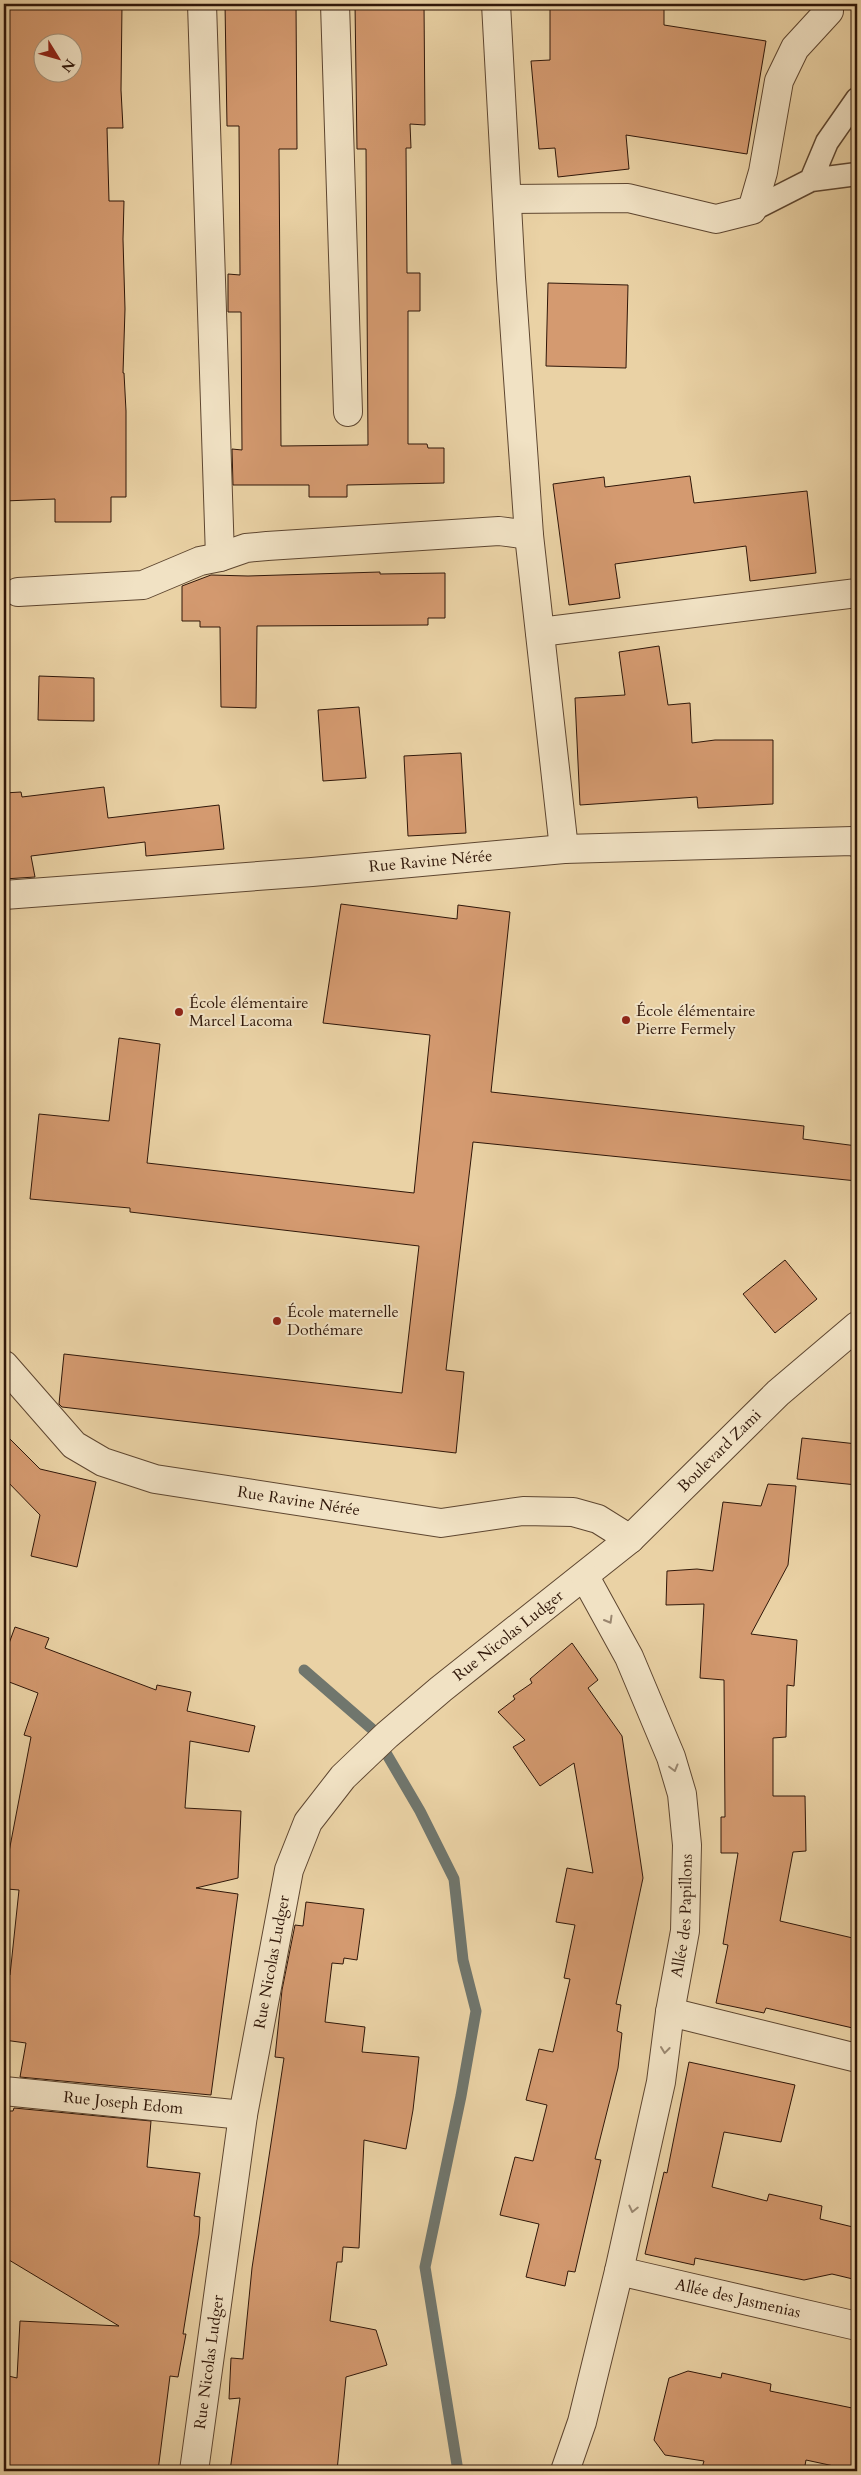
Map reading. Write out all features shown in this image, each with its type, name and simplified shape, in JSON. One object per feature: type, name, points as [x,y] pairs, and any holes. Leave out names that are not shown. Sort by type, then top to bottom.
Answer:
[{"type":"street","points":[[202,4],[220,557]]},
{"type":"street","points":[[335,4],[348,412]]},
{"type":"street","points":[[496,4],[529,535],[564,849]]},
{"type":"street","points":[[507,199],[628,198],[716,219],[752,210],[763,172],[779,81],[795,48],[829,11]]},
{"type":"street","points":[[18,592],[143,585],[200,561],[220,557],[246,548],[500,531],[529,535]]},
{"type":"street","points":[[540,632],[857,594]]},
{"type":"street","name":"Rue Ravine Nérée","points":[[4,895],[312,872],[564,849],[853,841],[857,843]]},
{"type":"street","name":"Boulevard Zami","points":[[585,1577],[630,1540],[778,1393],[833,1344],[857,1326]]},
{"type":"street","name":"Rue Ravine Nérée","points":[[4,1365],[74,1445],[103,1462],[155,1480],[441,1523],[523,1511],[573,1512],[598,1519],[630,1540]]},
{"type":"street","name":"Rue Nicolas Ludger","points":[[194,2471],[242,2115],[289,1870],[308,1822],[343,1778],[378,1743],[441,1689],[585,1577]]},
{"type":"street","name":"Allée des Papillons","points":[[565,2471],[582,2422],[619,2271],[661,2082],[670,2012],[685,1931],[687,1845],[682,1794],[671,1757],[629,1657],[585,1577]]},
{"type":"street","points":[[670,2012],[857,2058]]},
{"type":"street","name":"Rue Joseph Edom","points":[[4,2092],[242,2115]]},
{"type":"street","name":"Allée des Jasmenias","points":[[619,2271],[857,2326]]},
{"type":"lane","points":[[811,180],[826,142],[857,99]]},
{"type":"lane","points":[[752,210],[811,180],[857,174]]},
{"type":"building","points":[[4,4],[122,5],[121,90],[123,128],[107,128],[109,201],[124,201],[125,309],[123,373],[126,411],[126,497],[111,497],[111,522],[55,522],[55,499],[4,501]]},
{"type":"building","points":[[225,4],[296,4],[297,149],[279,149],[281,446],[368,445],[366,149],[357,149],[355,4],[424,4],[425,125],[410,124],[411,148],[406,148],[407,273],[420,273],[420,311],[408,311],[408,444],[427,444],[428,448],[444,448],[444,483],[347,485],[347,497],[309,497],[309,485],[233,485],[232,449],[242,450],[241,312],[228,312],[228,274],[240,275],[239,126],[227,126]]},
{"type":"building","points":[[550,4],[664,4],[664,25],[766,41],[747,154],[626,135],[629,169],[558,177],[555,148],[539,149],[531,61],[550,60]]},
{"type":"building","points":[[548,283],[628,285],[626,368],[546,366]]},
{"type":"building","points":[[690,476],[694,503],[807,491],[816,573],[750,581],[746,546],[615,564],[620,598],[569,605],[553,484],[604,477],[605,487]]},
{"type":"building","points":[[380,572],[380,574],[445,573],[445,618],[428,618],[428,625],[257,626],[256,708],[221,707],[220,627],[200,627],[200,621],[182,621],[182,586],[211,575],[248,576]]},
{"type":"building","points":[[659,646],[668,705],[690,703],[692,743],[715,740],[773,740],[773,804],[698,808],[697,797],[580,805],[575,698],[625,695],[619,652]]},
{"type":"building","points":[[39,676],[94,678],[94,721],[38,720]]},
{"type":"building","points":[[359,707],[366,778],[323,781],[318,710]]},
{"type":"building","points":[[461,753],[466,833],[408,836],[404,756]]},
{"type":"building","points":[[104,787],[108,818],[219,805],[224,849],[146,856],[145,842],[31,856],[35,877],[4,879],[4,793],[21,792],[22,797]]},
{"type":"building","points":[[341,904],[457,919],[458,905],[510,912],[491,1092],[804,1126],[803,1139],[857,1146],[857,1181],[473,1142],[446,1370],[464,1372],[456,1453],[62,1407],[59,1404],[64,1354],[402,1393],[419,1246],[130,1212],[130,1208],[30,1199],[39,1114],[109,1121],[119,1038],[160,1044],[147,1163],[414,1193],[430,1035],[323,1023]]},
{"type":"building","points":[[785,1260],[817,1299],[775,1333],[743,1294]]},
{"type":"building","points":[[4,1433],[40,1469],[96,1482],[77,1567],[31,1556],[40,1515],[4,1478]]},
{"type":"building","points":[[802,1438],[857,1444],[857,1485],[797,1479]]},
{"type":"building","points":[[768,1484],[796,1486],[788,1565],[751,1634],[797,1640],[794,1686],[787,1685],[786,1737],[773,1738],[773,1796],[805,1796],[806,1851],[793,1852],[780,1921],[857,1939],[857,2029],[766,2008],[764,2013],[716,2003],[728,1945],[723,1944],[738,1853],[721,1853],[721,1817],[725,1817],[724,1680],[700,1678],[704,1604],[666,1605],[667,1571],[697,1569],[713,1571],[723,1502],[761,1506]]},
{"type":"building","points":[[15,1627],[49,1638],[45,1648],[156,1690],[157,1685],[191,1692],[187,1711],[255,1726],[249,1752],[190,1741],[185,1808],[241,1811],[238,1878],[196,1888],[238,1894],[211,2095],[20,2077],[26,2043],[4,2040],[4,1975],[10,1975],[19,1890],[7,1889],[8,1857],[31,1737],[24,1735],[38,1693],[4,1680],[4,1657]]},
{"type":"building","points":[[572,1643],[598,1680],[588,1688],[622,1736],[643,1878],[616,2004],[621,2005],[617,2031],[622,2033],[618,2068],[595,2159],[601,2160],[575,2272],[568,2271],[565,2286],[526,2277],[539,2224],[500,2215],[515,2157],[533,2161],[547,2105],[526,2100],[539,2049],[553,2052],[570,1979],[564,1978],[575,1925],[556,1922],[567,1868],[593,1873],[574,1763],[540,1786],[513,1747],[525,1740],[498,1712],[515,1699],[513,1696],[532,1683],[530,1679]]},
{"type":"building","points":[[306,1902],[364,1909],[357,1960],[344,1958],[343,1964],[332,1963],[325,2022],[365,2027],[362,2052],[419,2057],[406,2149],[364,2140],[359,2248],[343,2247],[342,2262],[337,2262],[330,2321],[376,2330],[387,2365],[346,2377],[337,2471],[230,2471],[240,2398],[229,2399],[231,2358],[243,2359],[252,2268],[284,2058],[275,2057],[282,1990],[295,1925],[303,1926]]},
{"type":"building","points":[[689,2062],[795,2085],[781,2142],[724,2132],[712,2187],[767,2201],[769,2194],[822,2206],[820,2219],[857,2228],[857,2280],[832,2274],[804,2280],[695,2258],[694,2265],[645,2254],[664,2172],[667,2173]]},
{"type":"building","points":[[14,2108],[151,2121],[147,2167],[200,2173],[194,2216],[200,2217],[199,2234],[183,2334],[186,2334],[178,2377],[170,2376],[158,2471],[4,2471],[4,2375],[17,2378],[20,2321],[119,2326],[4,2257],[4,2111],[13,2111]]},
{"type":"building","points":[[688,2371],[721,2378],[722,2373],[771,2384],[770,2391],[857,2409],[857,2471],[806,2460],[804,2471],[701,2471],[704,2461],[665,2455],[654,2440],[669,2378]]},
{"type":"waterway","points":[[304,1670],[372,1729],[420,1811],[454,1879],[463,1960],[476,2011],[461,2096],[425,2267],[458,2471]]},
{"type":"place","name":"École élémentaire Marcel Lacoma","points":[[179,1012]]},
{"type":"place","name":"École élémentaire Pierre Fermely","points":[[626,1020]]},
{"type":"place","name":"École maternelle Dothémare","points":[[277,1321]]}]
